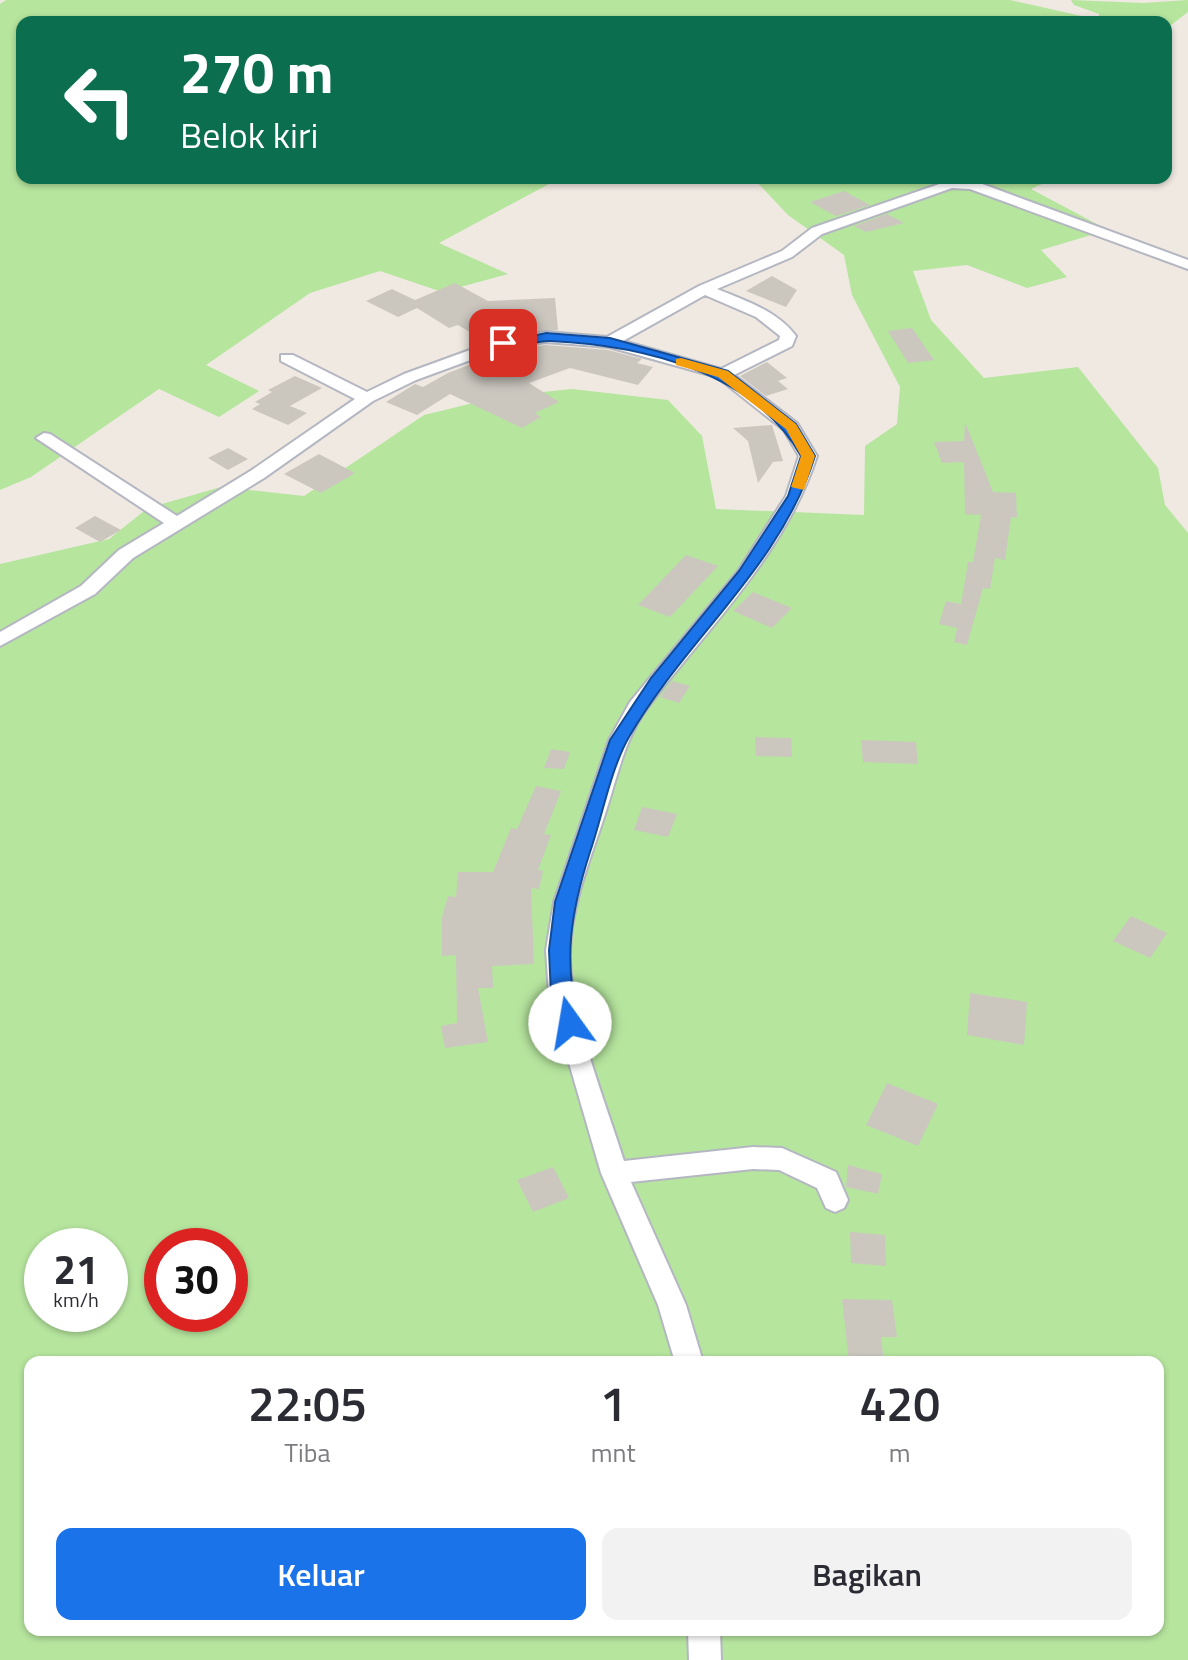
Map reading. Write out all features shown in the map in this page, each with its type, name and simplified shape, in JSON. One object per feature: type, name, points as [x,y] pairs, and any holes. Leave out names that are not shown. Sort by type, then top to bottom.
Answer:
[{"type":"street","points":[[610,342],[704,289],[787,254],[800,241],[831,225],[951,184],[972,185],[1188,265]]},
{"type":"street","points":[[704,289],[767,319],[783,328],[788,336],[786,343],[723,374]]},
{"type":"street","points":[[0,640],[88,590],[126,554],[282,458],[367,398],[410,377],[503,343],[546,337],[610,342],[723,374],[791,427],[806,448],[807,462],[795,496],[745,574],[647,694],[619,740],[565,902],[558,950],[561,994],[614,1173],[672,1305],[687,1356]]},
{"type":"street","points":[[287,358],[367,398]]},
{"type":"street","points":[[44,438],[176,523]]},
{"type":"street","points":[[614,1173],[753,1158],[782,1159],[827,1180],[835,1200]]},
{"type":"street","points":[[704,1636],[705,1660]]},
{"type":"green space","points":[[6,0],[1010,0],[1081,16],[16,16],[16,184],[549,184],[439,243],[508,274],[442,292],[380,271],[310,293],[206,365],[259,391],[219,417],[159,389],[31,477],[0,490],[0,4]]},
{"type":"green space","points":[[1071,0],[1143,3],[1188,0],[1188,12],[1172,24],[1172,16],[1099,16],[1074,5]]},
{"type":"green space","points":[[759,184],[1042,184],[1031,189],[1108,230],[1041,250],[1067,277],[1027,288],[967,265],[913,271],[931,320],[984,378],[1078,367],[1158,468],[1165,505],[1188,533],[1188,1660],[0,1660],[0,564],[109,539],[148,508],[221,487],[304,496],[424,415],[502,396],[572,389],[668,400],[702,436],[716,509],[864,515],[865,446],[897,424],[900,387],[852,295],[844,255],[788,215]]},
{"type":"building","points":[[844,191],[870,205],[836,216],[810,202]]},
{"type":"building","points":[[887,214],[904,223],[866,232],[854,226]]},
{"type":"building","points":[[772,276],[797,290],[786,307],[746,291]]},
{"type":"building","points":[[455,283],[488,301],[555,298],[558,330],[503,335],[485,341],[458,325],[449,328],[417,308],[398,317],[366,301],[392,289],[415,300]]},
{"type":"building","points":[[912,328],[934,360],[908,363],[888,331]]},
{"type":"building","points":[[546,345],[608,350],[642,359],[637,363],[653,367],[638,385],[570,368],[529,383],[559,402],[535,413],[541,417],[522,428],[450,394],[417,415],[386,402],[415,384],[423,387],[448,373],[507,350]]},
{"type":"building","points":[[767,362],[787,378],[778,381],[788,389],[766,396],[740,376]]},
{"type":"building","points":[[295,376],[322,388],[290,406],[307,413],[288,425],[252,409],[260,404],[255,402],[272,392],[268,390]]},
{"type":"building","points":[[965,422],[993,492],[1016,493],[1017,518],[1011,517],[1005,560],[995,558],[990,589],[983,588],[967,645],[954,642],[957,628],[939,624],[946,601],[961,604],[968,562],[973,562],[981,515],[965,514],[964,462],[942,463],[934,442],[964,441]]},
{"type":"building","points":[[772,425],[783,461],[773,462],[758,483],[748,441],[733,428]]},
{"type":"building","points":[[228,448],[248,459],[228,470],[208,458]]},
{"type":"building","points":[[319,454],[355,473],[321,493],[284,474]]},
{"type":"building","points":[[95,516],[121,530],[100,542],[75,528]]},
{"type":"building","points":[[686,555],[718,566],[670,617],[638,605]]},
{"type":"building","points":[[753,592],[792,608],[772,628],[733,611]]},
{"type":"building","points":[[672,681],[690,686],[679,703],[660,697]]},
{"type":"building","points":[[755,737],[791,738],[792,757],[756,756]]},
{"type":"building","points":[[861,740],[916,742],[918,764],[863,762]]},
{"type":"building","points":[[551,749],[570,752],[564,769],[544,768]]},
{"type":"building","points":[[536,786],[561,791],[544,834],[551,835],[538,870],[543,871],[539,889],[531,888],[534,964],[492,966],[493,988],[478,988],[488,1042],[445,1048],[441,1026],[457,1023],[456,955],[442,956],[442,917],[448,896],[456,897],[458,872],[493,872],[511,828],[517,829]]},
{"type":"building","points":[[642,807],[677,814],[668,837],[634,830]]},
{"type":"building","points":[[1131,916],[1167,933],[1150,958],[1113,941]]},
{"type":"building","points":[[970,993],[1027,1002],[1024,1045],[967,1035]]},
{"type":"building","points":[[887,1083],[938,1104],[918,1146],[866,1125]]},
{"type":"building","points":[[848,1165],[882,1174],[878,1194],[846,1187]]},
{"type":"building","points":[[553,1167],[569,1198],[533,1212],[517,1180]]},
{"type":"building","points":[[850,1232],[885,1235],[886,1266],[851,1263]]},
{"type":"building","points":[[842,1299],[892,1300],[897,1337],[881,1337],[883,1356],[848,1356]]},
{"type":"slow traffic","points":[[681,362],[723,374],[791,427],[808,456],[798,487]]},
{"type":"route","points":[[503,343],[546,337],[610,342],[723,374],[791,427],[808,456],[795,496],[745,574],[637,707],[619,740],[565,902],[558,950],[561,994],[570,1023]]}]
